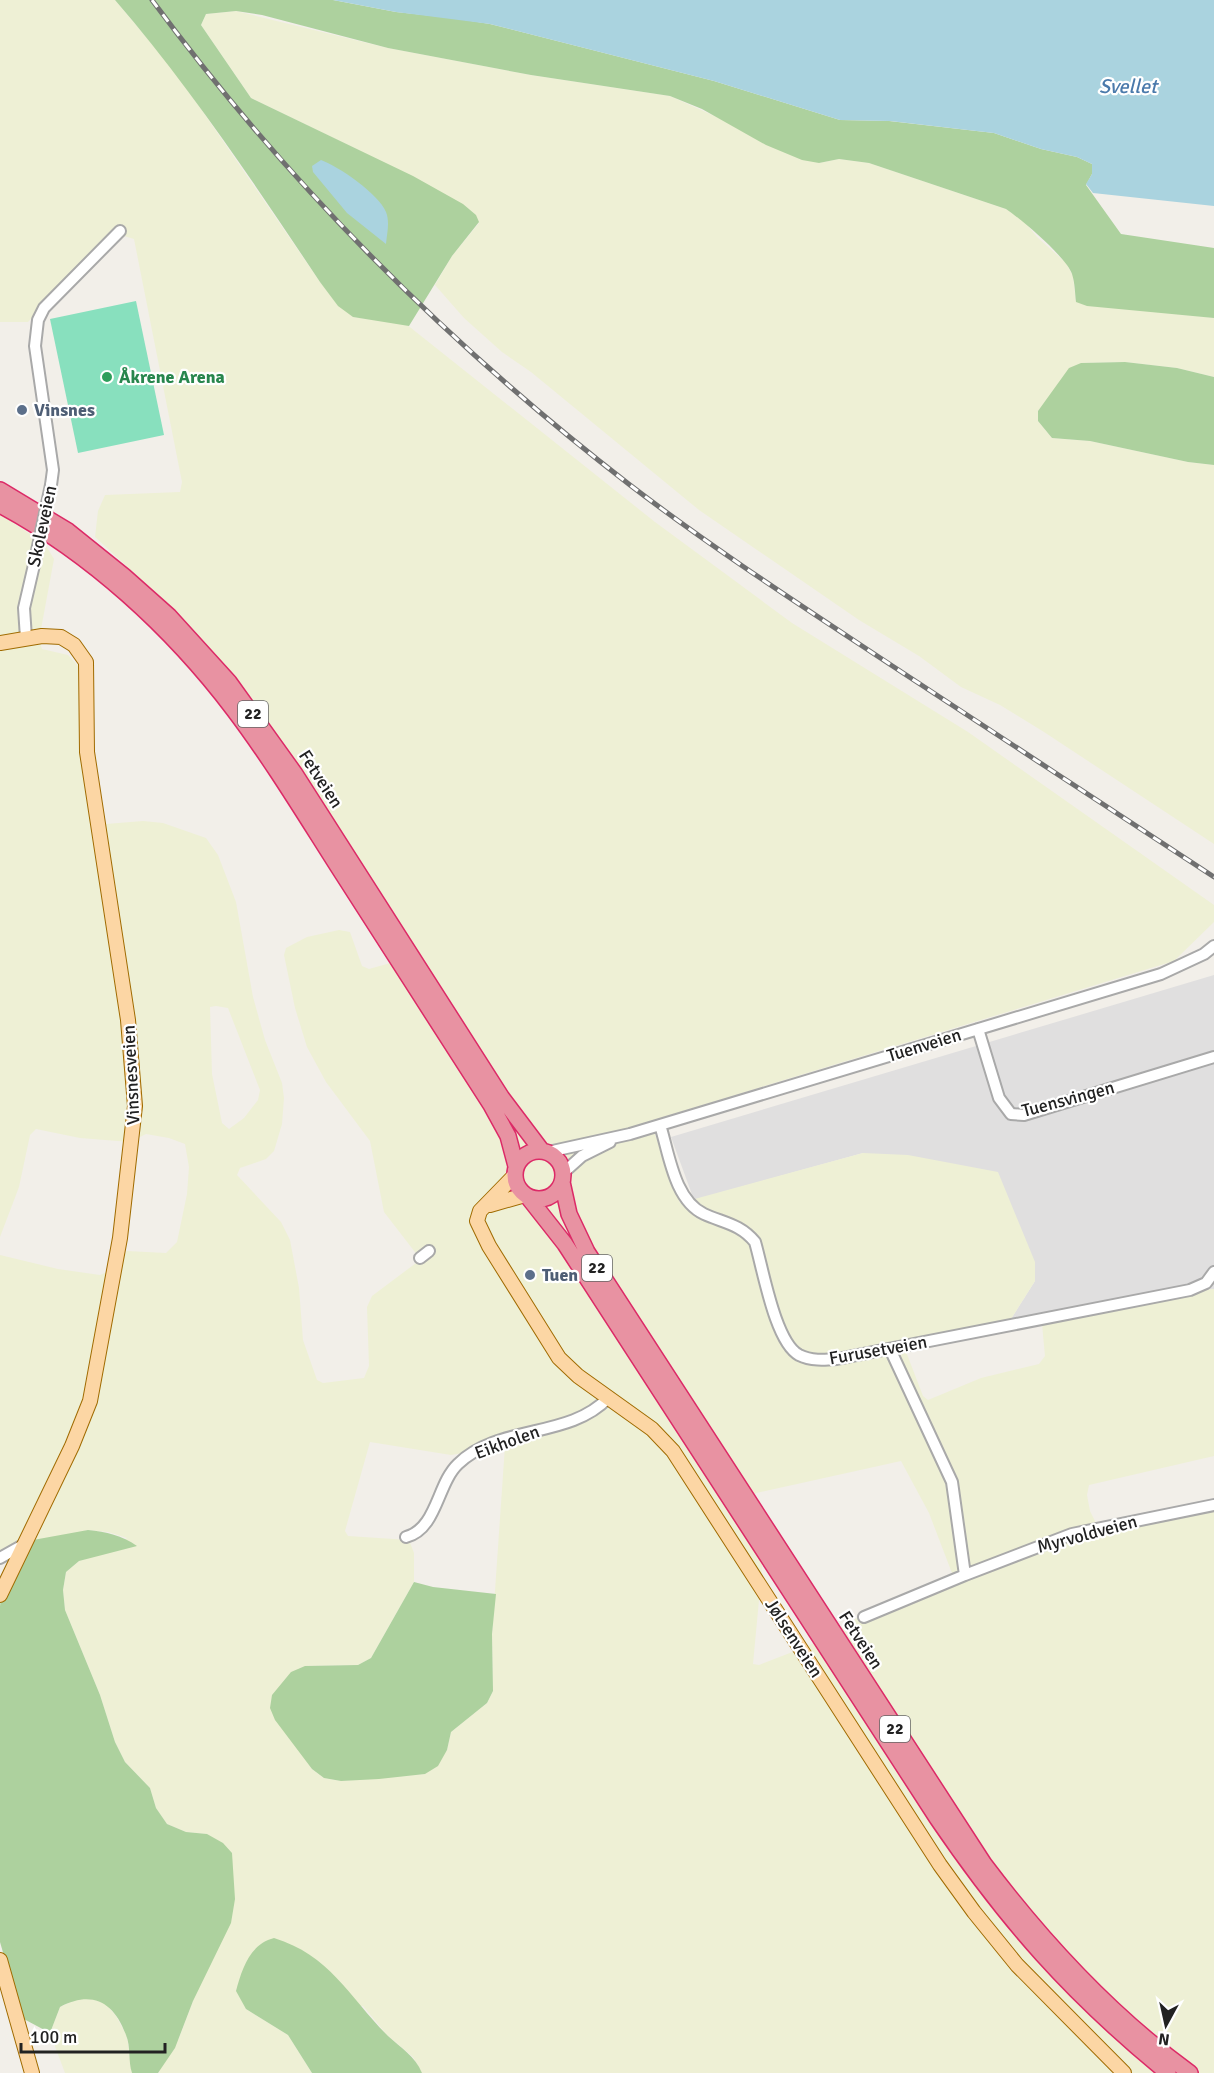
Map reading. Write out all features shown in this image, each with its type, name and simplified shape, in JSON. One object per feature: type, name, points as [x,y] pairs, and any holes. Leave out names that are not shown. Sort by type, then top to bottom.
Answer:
[{"type":"highway","name":"Fetveien","points":[[0,490],[62,527],[124,576],[169,616],[229,682],[284,758],[502,1098],[545,1152]]},
{"type":"highway","name":"Fetveien","points":[[0,505],[50,534],[116,586],[173,639],[233,709],[284,782],[491,1105],[508,1136],[516,1171]]},
{"type":"highway","points":[[516,1171],[526,1154],[545,1152]]},
{"type":"highway","name":"22","points":[[545,1152],[559,1161],[563,1178]]},
{"type":"highway","name":"22","points":[[516,1171],[518,1187],[527,1196]]},
{"type":"highway","name":"Fetveien","points":[[563,1178],[574,1226],[597,1268],[984,1864],[1068,1964],[1118,2014],[1190,2073]]},
{"type":"highway","points":[[527,1196],[549,1198],[563,1178]]},
{"type":"highway","name":"Fetveien","points":[[527,1196],[565,1244],[937,1818],[995,1901],[1082,1999],[1168,2073]]},
{"type":"main road","name":"Vinsnesveien","points":[[0,643],[42,636],[61,637],[75,645],[86,662],[87,752],[128,1020],[135,1106],[120,1238],[90,1401],[72,1446],[0,1595]]},
{"type":"main road","points":[[485,1207],[516,1171]]},
{"type":"main road","points":[[485,1207],[527,1196]]},
{"type":"main road","name":"Jølsenveien","points":[[485,1207],[477,1218],[480,1230],[543,1336],[568,1368],[652,1429],[673,1451],[940,1865],[974,1912],[1036,1987],[1124,2073]]},
{"type":"main road","points":[[0,1960],[33,2073]]},
{"type":"street","name":"Skoleveien","points":[[26,638],[24,608],[53,470],[35,346],[38,320],[44,308],[120,231]]},
{"type":"street","name":"Tuenveien","points":[[545,1152],[630,1134],[1161,974],[1204,954],[1214,946]]},
{"type":"street","name":"Tuensvingen","points":[[978,1029],[999,1098],[1011,1114],[1024,1115],[1214,1057]]},
{"type":"street","name":"Furusetveien","points":[[660,1125],[681,1191],[693,1208],[745,1230],[755,1242],[780,1328],[794,1351],[805,1358],[828,1360],[1190,1290],[1206,1283],[1214,1272]]},
{"type":"street","name":"Tuenveien","points":[[563,1178],[582,1156],[630,1134]]},
{"type":"street","points":[[890,1349],[952,1482],[964,1575]]},
{"type":"street","name":"Eikholen","points":[[406,1537],[416,1533],[426,1523],[446,1479],[467,1456],[502,1440],[589,1415],[608,1398]]},
{"type":"street","name":"Myrvoldveien","points":[[864,1617],[964,1575],[1072,1534],[1214,1505]]},
{"type":"street","points":[[0,1558],[23,1545]]},
{"type":"shaded area","points":[[1214,975],[1214,1289],[1101,1301],[1011,1319],[1035,1281],[863,1153],[694,1200],[671,1137]]},
{"type":"green space","points":[[0,0],[115,0],[168,63],[320,282],[353,317],[406,324],[655,522],[792,623],[968,732],[1214,905],[1214,922],[1174,961],[650,1121],[680,1203],[863,1153],[908,1155],[998,1172],[1035,1262],[1035,1281],[1011,1319],[910,1344],[905,1349],[923,1396],[928,1400],[981,1378],[1039,1364],[1045,1356],[1041,1313],[1101,1301],[1214,1289],[1214,1456],[1089,1485],[1087,1495],[1090,1511],[1101,1533],[1214,1511],[1214,2073],[422,2073],[413,2057],[387,2035],[363,2006],[246,2009],[288,2035],[312,2073],[158,2073],[179,2038],[193,2001],[207,1834],[186,1832],[167,1824],[156,1808],[150,1788],[125,1762],[115,1742],[100,1695],[65,1610],[63,1590],[66,1572],[79,1561],[100,1554],[127,1538],[108,1532],[88,1530],[0,1556],[0,1255],[58,1269],[100,1275],[112,1270],[127,1251],[166,1253],[177,1242],[187,1194],[189,1167],[185,1144],[169,1138],[146,1134],[130,1142],[80,1138],[36,1129],[30,1135],[19,1187],[0,1237],[0,514],[45,544],[54,559],[39,640],[42,649],[68,655],[78,666],[82,764],[93,818],[106,824],[143,821],[163,823],[206,838],[218,855],[236,902],[253,997],[265,1040],[282,1083],[284,1098],[282,1124],[274,1151],[266,1159],[240,1168],[237,1175],[281,1222],[290,1240],[299,1288],[303,1340],[317,1380],[323,1383],[364,1378],[369,1366],[367,1307],[372,1296],[416,1263],[418,1256],[384,1212],[370,1141],[326,1082],[307,1047],[295,1008],[284,955],[286,948],[307,937],[339,930],[350,932],[362,966],[369,969],[412,957],[337,824],[239,685],[158,595],[95,537],[98,511],[105,495],[180,492],[182,482],[134,239],[114,233],[28,322],[0,322]],"holes":[[[210,1007],[228,1008],[260,1090],[258,1100],[244,1118],[229,1129],[222,1123],[212,1074]],[[370,1442],[451,1455],[505,1446],[492,1634],[493,1691],[487,1703],[451,1732],[447,1750],[425,1774],[341,1781],[324,1778],[312,1769],[300,1751],[305,1666],[358,1665],[371,1658],[414,1582],[414,1553],[409,1540],[348,1536],[345,1531]],[[901,1461],[929,1513],[955,1581],[871,1610],[808,1646],[759,1665],[753,1664],[762,1568],[762,1523],[754,1497],[756,1493]]]},
{"type":"green space","points":[[115,0],[333,0],[396,12],[490,24],[714,81],[840,120],[889,121],[994,133],[1041,149],[1077,157],[1092,164],[1092,174],[1086,185],[1121,234],[1214,248],[1214,318],[1087,306],[1076,302],[1073,277],[1062,258],[1006,209],[869,163],[839,159],[819,163],[802,160],[766,145],[702,109],[670,96],[531,75],[388,48],[262,15],[236,11],[206,14],[201,25],[251,98],[413,176],[463,204],[476,215],[479,222],[452,256],[409,326],[353,317],[338,306],[196,103]]},
{"type":"green space","points":[[236,11],[388,48],[531,75],[670,96],[819,163],[839,159],[869,163],[1006,209],[1023,220],[1037,237],[1066,263],[1073,276],[1076,302],[1214,318],[1214,377],[1177,368],[1125,362],[1081,363],[1038,411],[1038,421],[1052,438],[1090,441],[1188,462],[1214,465],[1214,844],[1044,732],[1000,705],[961,687],[919,656],[859,620],[699,510],[531,372],[502,352],[464,318],[435,285],[452,256],[479,223],[356,149],[251,98],[201,25],[206,14]]},
{"type":"green space","name":"Åkrene Arena","points":[[136,301],[164,435],[78,453],[50,319]]},
{"type":"green space","points":[[1125,362],[1177,368],[1214,377],[1214,465],[1188,462],[1090,441],[1052,438],[1038,421],[1038,411],[1069,368],[1081,363]]},
{"type":"green space","points":[[88,1530],[114,1535],[137,1546],[79,1561],[66,1572],[63,1590],[65,1610],[100,1695],[115,1742],[125,1762],[150,1788],[156,1808],[167,1824],[186,1832],[207,1834],[223,1843],[232,1853],[235,1899],[231,1923],[193,2001],[175,2048],[158,2073],[132,2073],[128,2040],[121,2024],[115,2014],[100,2002],[82,2000],[60,2007],[50,2033],[22,2018],[0,1942],[1,1597],[33,1540]]},
{"type":"green space","points":[[414,1582],[433,1587],[496,1594],[492,1634],[493,1691],[487,1703],[451,1732],[447,1750],[438,1766],[425,1774],[341,1781],[324,1778],[312,1769],[275,1720],[270,1708],[272,1695],[291,1672],[305,1666],[358,1665],[371,1658]]},
{"type":"green space","points":[[274,1938],[310,1955],[325,1966],[374,2022],[412,2057],[422,2073],[312,2073],[288,2035],[246,2009],[236,1991],[248,1958],[259,1946]]},
{"type":"green space","points":[[90,1998],[105,2003],[116,2016],[127,2036],[132,2073],[65,2073],[50,2033],[60,2007],[75,2000]]},
{"type":"water","name":"Svellet","points":[[333,0],[1214,0],[1214,206],[1093,193],[1086,184],[1092,174],[1092,164],[1077,157],[1041,149],[994,133],[890,121],[840,120],[714,81],[490,24],[396,12]]},
{"type":"water","points":[[321,160],[357,182],[382,205],[388,220],[386,244],[347,213],[313,172],[312,166]]},
{"type":"railway","points":[[152,0],[204,68],[315,197],[435,319],[563,432],[662,509],[760,578],[1214,877]]},
{"type":"place","name":"Åkrene Arena","points":[[107,377]]},
{"type":"place","name":"Vinsnes","points":[[22,410]]},
{"type":"place","name":"Tuen","points":[[530,1275]]}]
